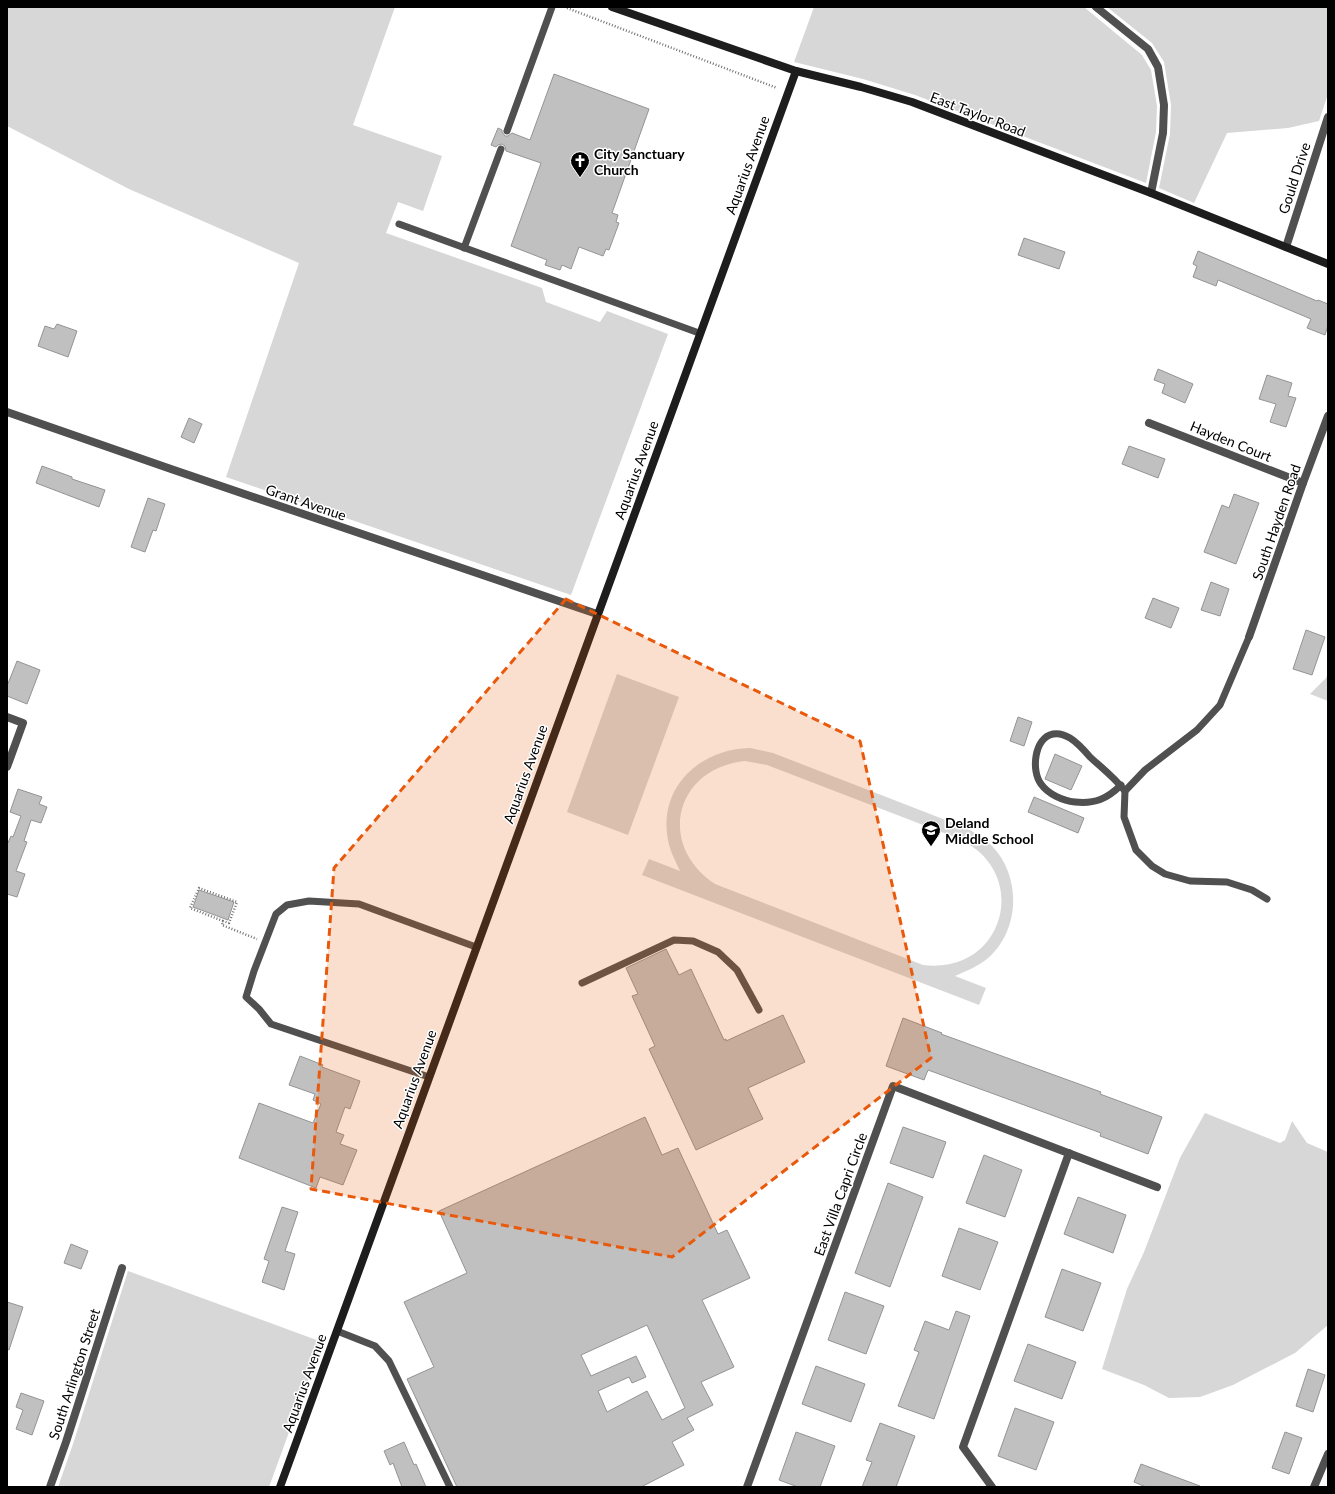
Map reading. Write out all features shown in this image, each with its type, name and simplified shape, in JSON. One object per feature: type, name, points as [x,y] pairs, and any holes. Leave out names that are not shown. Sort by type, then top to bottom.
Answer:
[{"type":"street","name":"East Taylor Road","points":[[612,7],[796,71],[861,87],[912,102],[1151,193],[1328,264]]},
{"type":"street","points":[[1096,7],[1148,49],[1158,67],[1164,105],[1163,133],[1151,193]]},
{"type":"street","name":"Aquarius Avenue","points":[[280,1487],[699,333],[796,71]]},
{"type":"street","name":"Gould Drive","points":[[1286,247],[1328,117]]},
{"type":"street","name":"Grant Avenue","points":[[7,412],[597,614]]},
{"type":"street","name":"South Hayden Road","points":[[1249,638],[1328,416]]},
{"type":"street","name":"Hayden Court","points":[[1150,423],[1303,484]]},
{"type":"street","points":[[7,717],[23,723],[7,767]]},
{"type":"street","name":"East Villa Capri Circle","points":[[747,1487],[893,1086],[1157,1187]]},
{"type":"street","points":[[992,1487],[963,1447],[1069,1153]]},
{"type":"street","name":"South Arlington Street","points":[[50,1487],[122,1268]]},
{"type":"street","points":[[1314,1487],[1328,1454]]},
{"type":"lane","points":[[507,131],[552,7]]},
{"type":"lane","points":[[464,248],[501,149]]},
{"type":"lane","points":[[399,224],[699,333]]},
{"type":"lane","points":[[1249,638],[1220,705],[1196,730],[1123,788],[1100,800],[1085,803],[1069,801],[1048,792],[1040,783],[1036,772],[1036,758],[1039,743],[1044,738],[1052,734],[1066,736],[1078,744],[1123,788],[1124,817],[1136,850],[1152,866],[1165,874],[1190,881],[1227,882],[1252,890],[1267,898]]},
{"type":"lane","points":[[429,1077],[271,1024],[259,1009],[246,997],[265,943],[276,914],[287,905],[309,901],[359,904],[476,947]]},
{"type":"lane","points":[[582,983],[674,940],[693,941],[718,952],[737,970],[759,1010]]},
{"type":"lane","points":[[337,1331],[375,1346],[389,1361],[450,1487]]},
{"type":"path","points":[[567,8],[777,88]]},
{"type":"path","points":[[199,888],[237,902],[229,923],[224,921],[190,908],[199,888]]},
{"type":"path","points":[[224,921],[222,925],[265,943]]},
{"type":"highlighted area","points":[[566,599],[860,741],[931,1058],[672,1257],[311,1189],[334,868]]},
{"type":"shaded area","points":[[7,7],[395,7],[353,125],[442,156],[423,211],[398,202],[386,233],[542,288],[546,302],[600,322],[607,311],[668,334],[571,595],[226,477],[299,263],[129,189],[7,126]]},
{"type":"shaded area","points":[[814,7],[1084,7],[1142,55],[1151,70],[1157,106],[1156,132],[1146,183],[915,95],[863,79],[794,62]]},
{"type":"shaded area","points":[[1107,7],[1328,7],[1328,94],[1319,121],[1288,128],[1227,133],[1194,203],[1159,188],[1170,134],[1171,105],[1164,62],[1152,43]]},
{"type":"shaded area","points":[[1328,673],[1328,701],[1310,694],[1326,678]]},
{"type":"shaded area","points":[[617,674],[679,697],[628,835],[567,812]]},
{"type":"shaded area","points":[[750,748],[773,753],[961,826],[978,834],[992,846],[1002,859],[1009,873],[1013,904],[1011,919],[1006,934],[998,947],[987,959],[975,967],[955,976],[986,988],[979,1005],[642,875],[649,859],[680,871],[671,852],[668,840],[667,821],[670,803],[676,788],[686,774],[699,764],[715,755],[732,750]],"holes":[[[745,761],[767,765],[957,838],[981,853],[995,873],[1001,895],[999,918],[990,938],[974,954],[951,964],[923,965],[715,884],[696,868],[685,849],[680,830],[682,810],[689,793],[702,778],[721,767]]]},
{"type":"shaded area","points":[[1205,1113],[1280,1143],[1285,1140],[1292,1121],[1307,1143],[1328,1152],[1328,1325],[1295,1353],[1233,1385],[1200,1397],[1169,1398],[1144,1385],[1102,1369],[1127,1289],[1144,1252],[1180,1158]]},
{"type":"shaded area","points":[[128,1271],[322,1342],[269,1487],[58,1487]]},
{"type":"building","name":"City Sanctuary Church","points":[[554,74],[649,109],[612,213],[618,215],[616,222],[619,223],[609,250],[606,249],[603,256],[579,247],[571,269],[562,265],[560,270],[545,265],[547,260],[511,246],[541,163],[506,151],[505,146],[502,144],[496,147],[491,145],[498,128],[502,130],[505,136],[512,133],[530,140]]},
{"type":"building","points":[[1024,238],[1065,252],[1059,269],[1018,255]]},
{"type":"building","points":[[1198,251],[1317,301],[1318,300],[1328,304],[1328,325],[1325,335],[1307,328],[1311,319],[1218,280],[1216,286],[1193,277],[1197,266],[1193,264]]},
{"type":"building","points":[[57,324],[77,331],[68,357],[38,346],[45,326],[54,329]]},
{"type":"building","points":[[1158,369],[1193,384],[1185,403],[1162,393],[1165,384],[1154,380]]},
{"type":"building","points":[[1267,375],[1292,383],[1288,396],[1296,398],[1286,427],[1270,422],[1276,404],[1259,399]]},
{"type":"building","points":[[189,418],[202,424],[194,443],[181,437]]},
{"type":"building","points":[[1129,446],[1165,459],[1158,478],[1122,464]]},
{"type":"building","points":[[42,466],[72,477],[72,479],[105,490],[99,507],[36,483]]},
{"type":"building","points":[[1234,494],[1259,503],[1236,564],[1204,552],[1222,505],[1229,508]]},
{"type":"building","points":[[148,498],[165,504],[156,531],[153,530],[145,552],[131,547]]},
{"type":"building","points":[[1211,582],[1229,589],[1220,616],[1201,610]]},
{"type":"building","points":[[1153,598],[1179,608],[1171,628],[1145,618]]},
{"type":"building","points":[[1306,630],[1325,637],[1312,675],[1293,669]]},
{"type":"building","points":[[17,661],[40,670],[27,704],[7,696],[7,686]]},
{"type":"building","points":[[1018,717],[1032,722],[1024,746],[1010,741]]},
{"type":"building","points":[[1055,754],[1082,766],[1071,790],[1045,779]]},
{"type":"building","points":[[18,789],[42,797],[39,804],[47,807],[41,823],[31,820],[24,841],[27,842],[16,871],[25,874],[17,897],[7,894],[7,845],[11,836],[13,837],[21,816],[10,812]]},
{"type":"building","points":[[1034,797],[1084,818],[1078,833],[1028,812]]},
{"type":"building","points":[[199,890],[234,902],[228,920],[193,907]]},
{"type":"building","points":[[666,949],[679,975],[691,969],[724,1040],[726,1039],[726,1041],[783,1015],[805,1062],[748,1088],[763,1119],[696,1150],[649,1049],[655,1046],[632,996],[638,994],[626,968]]},
{"type":"building","points":[[903,1018],[942,1033],[941,1034],[1101,1092],[1100,1094],[1162,1117],[1148,1154],[1100,1136],[1101,1133],[928,1070],[924,1080],[886,1066]]},
{"type":"building","points":[[300,1056],[323,1065],[322,1067],[360,1081],[350,1109],[345,1107],[336,1132],[344,1135],[340,1144],[357,1150],[343,1185],[320,1177],[316,1188],[239,1158],[259,1103],[313,1123],[321,1104],[313,1100],[315,1094],[289,1085]]},
{"type":"building","points":[[645,1117],[662,1155],[678,1148],[718,1234],[727,1230],[750,1278],[702,1300],[734,1367],[701,1382],[713,1405],[687,1418],[694,1430],[672,1442],[684,1465],[641,1487],[457,1487],[407,1379],[434,1367],[404,1302],[467,1273],[439,1211]],"holes":[[[647,1325],[685,1408],[662,1420],[647,1391],[607,1412],[598,1391],[629,1377],[632,1383],[646,1377],[636,1356],[591,1376],[581,1355]]]},
{"type":"building","points":[[903,1127],[946,1142],[933,1178],[890,1163]]},
{"type":"building","points":[[984,1155],[1022,1170],[1005,1217],[966,1203]]},
{"type":"building","points":[[888,1183],[923,1197],[890,1287],[855,1273]]},
{"type":"building","points":[[1078,1197],[1126,1215],[1113,1253],[1064,1234]]},
{"type":"building","points":[[282,1207],[298,1212],[285,1251],[295,1254],[284,1290],[262,1282],[269,1261],[264,1259]]},
{"type":"building","points":[[959,1228],[998,1242],[980,1290],[942,1276]]},
{"type":"building","points":[[71,1244],[88,1251],[81,1269],[64,1263]]},
{"type":"building","points":[[1062,1269],[1101,1283],[1083,1331],[1045,1317]]},
{"type":"building","points":[[845,1292],[884,1306],[866,1354],[828,1340]]},
{"type":"building","points":[[7,1302],[23,1307],[9,1350],[7,1349]]},
{"type":"building","points":[[956,1311],[970,1316],[934,1419],[898,1406],[919,1352],[914,1350],[925,1321],[949,1330]]},
{"type":"building","points":[[1028,1344],[1076,1362],[1062,1399],[1014,1381]]},
{"type":"building","points":[[816,1366],[865,1384],[851,1422],[802,1404]]},
{"type":"building","points":[[1308,1369],[1325,1375],[1313,1412],[1296,1406]]},
{"type":"building","points":[[21,1393],[44,1401],[32,1435],[16,1429],[23,1410],[16,1407]]},
{"type":"building","points":[[1015,1408],[1054,1422],[1036,1470],[998,1456]]},
{"type":"building","points":[[880,1423],[915,1436],[896,1487],[862,1487],[872,1462],[866,1460]]},
{"type":"building","points":[[796,1432],[835,1446],[820,1487],[798,1487],[779,1480]]},
{"type":"building","points":[[1285,1432],[1302,1438],[1289,1474],[1272,1468]]},
{"type":"building","points":[[404,1442],[426,1487],[402,1487],[393,1463],[390,1465],[384,1451]]},
{"type":"building","points":[[1141,1464],[1200,1486],[1146,1487],[1134,1482]]},
{"type":"place","name":"City Sanctuary Church","points":[[580,178]]},
{"type":"place","name":"Deland Middle School","points":[[931,847]]}]
